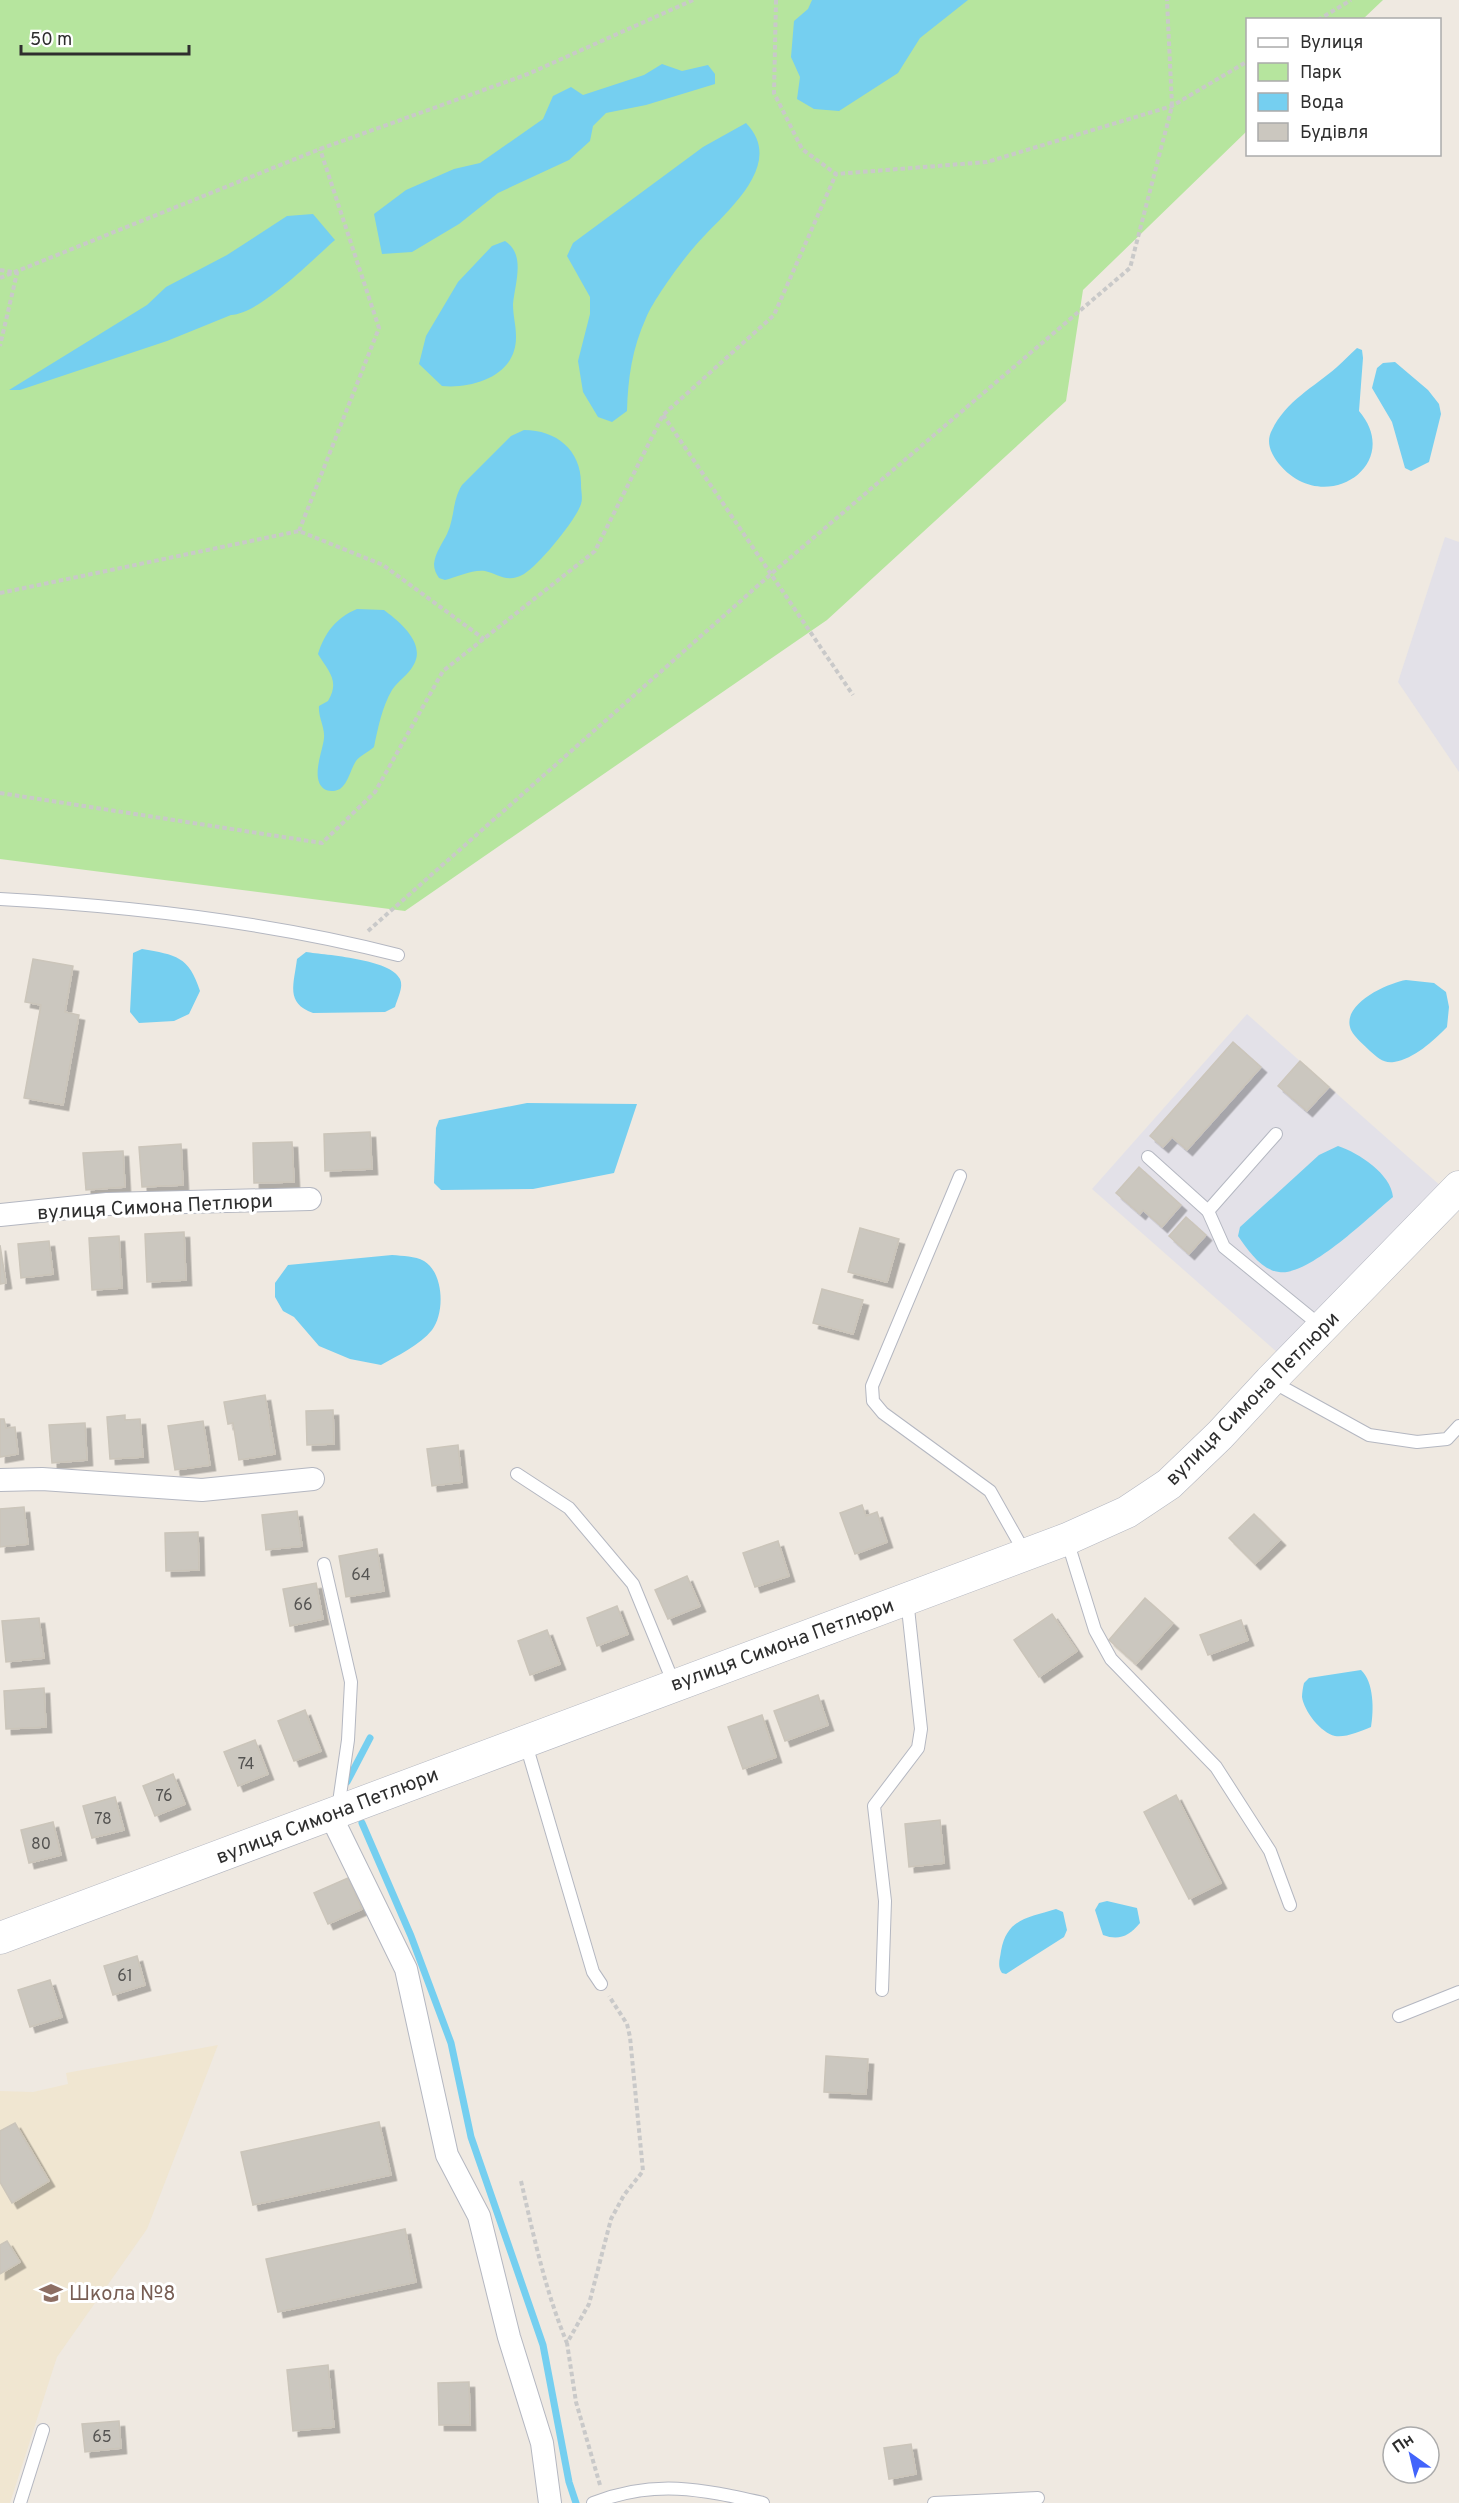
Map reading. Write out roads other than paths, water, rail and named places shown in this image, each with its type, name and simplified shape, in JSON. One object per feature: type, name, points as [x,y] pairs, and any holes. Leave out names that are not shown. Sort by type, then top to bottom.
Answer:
[{"type":"main road","name":"вулиця Симона Петлюри","points":[[0,1938],[1066,1539],[1127,1512],[1169,1484],[1220,1435],[1322,1327],[1458,1192]]},
{"type":"street","name":"вулиця Симона Петлюри","points":[[0,1215],[107,1204],[310,1199]]},
{"type":"street","points":[[0,1480],[42,1479],[202,1490],[313,1479]]},
{"type":"street","points":[[334,1812],[406,1969],[447,2155],[479,2216],[509,2337],[542,2443],[550,2503]]},
{"type":"lane","points":[[0,899],[83,904],[354,944],[398,955]]},
{"type":"lane","points":[[1208,1211],[1276,1134]]},
{"type":"lane","points":[[1148,1157],[1208,1211],[1224,1247],[1322,1327]]},
{"type":"lane","points":[[960,1176],[872,1386],[873,1401],[883,1413],[990,1491],[1025,1553]]},
{"type":"lane","points":[[1270,1381],[1370,1435],[1417,1443],[1447,1439],[1459,1426]]},
{"type":"lane","points":[[517,1474],[569,1508],[633,1584],[674,1684]]},
{"type":"lane","points":[[1066,1539],[1095,1630],[1111,1659],[1216,1767],[1270,1851],[1290,1905]]},
{"type":"lane","points":[[324,1564],[351,1683],[348,1740],[334,1812]]},
{"type":"lane","points":[[882,1990],[885,1901],[874,1806],[918,1748],[921,1729],[907,1598]]},
{"type":"lane","points":[[525,1740],[593,1972],[601,1984]]},
{"type":"lane","points":[[1399,2016],[1459,1992]]},
{"type":"lane","points":[[20,2503],[42,2430]]},
{"type":"lane","points":[[598,2501],[644,2489],[689,2487],[763,2503]]},
{"type":"lane","points":[[934,2503],[1038,2498]]},
{"type":"water","points":[[812,0],[968,0],[920,38],[898,73],[839,111],[814,109],[797,99],[800,77],[791,57],[794,21],[808,9]]},
{"type":"water","points":[[662,64],[682,71],[708,65],[715,74],[715,84],[646,105],[606,113],[593,126],[590,141],[569,160],[498,193],[459,224],[412,252],[382,254],[374,214],[406,190],[454,169],[480,163],[543,119],[553,96],[571,87],[583,95],[644,75]]},
{"type":"water","points":[[746,123],[757,139],[759,156],[755,173],[734,205],[683,261],[650,310],[634,352],[627,411],[612,422],[598,417],[583,392],[578,361],[590,314],[590,297],[567,256],[573,243],[703,147]]},
{"type":"water","points":[[313,214],[335,240],[286,284],[257,305],[167,341],[20,390],[9,390],[147,305],[166,287],[227,255],[287,216]]},
{"type":"water","points":[[505,241],[515,253],[518,270],[513,304],[516,336],[514,350],[509,361],[491,377],[467,385],[442,386],[419,364],[426,336],[458,282],[492,246]]},
{"type":"water","points":[[1357,348],[1362,350],[1363,358],[1359,411],[1371,431],[1372,450],[1365,467],[1352,479],[1334,486],[1314,486],[1294,478],[1276,460],[1270,446],[1270,434],[1285,411],[1301,395]]},
{"type":"water","points":[[1395,362],[1428,390],[1439,404],[1441,414],[1429,462],[1411,471],[1405,468],[1392,422],[1372,388],[1377,368],[1383,363]]},
{"type":"water","points":[[524,430],[536,431],[557,438],[572,453],[580,473],[582,499],[578,511],[547,552],[531,569],[518,577],[508,578],[481,571],[445,580],[439,578],[434,564],[437,552],[450,528],[462,485],[511,436]]},
{"type":"water","points":[[357,609],[384,610],[410,634],[417,650],[416,658],[411,669],[394,687],[389,697],[374,747],[357,759],[343,786],[338,790],[330,791],[321,786],[318,780],[318,766],[324,738],[319,706],[328,701],[333,682],[318,654],[324,639],[337,621]]},
{"type":"water","points":[[142,949],[164,953],[186,964],[196,979],[200,991],[189,1014],[174,1021],[139,1023],[130,1012],[133,953]]},
{"type":"water","points":[[306,952],[372,962],[394,972],[400,979],[401,986],[395,1007],[385,1012],[313,1013],[304,1009],[295,998],[293,984],[297,959]]},
{"type":"water","points":[[1406,980],[1434,983],[1446,992],[1449,1007],[1447,1027],[1416,1053],[1401,1060],[1387,1062],[1375,1056],[1357,1039],[1351,1030],[1349,1021],[1352,1012],[1368,996],[1388,985]]},
{"type":"water","points":[[527,1103],[637,1104],[614,1173],[533,1189],[441,1190],[434,1183],[436,1128],[439,1120]]},
{"type":"water","points":[[1338,1146],[1373,1166],[1387,1180],[1393,1197],[1338,1244],[1306,1265],[1291,1271],[1279,1272],[1266,1268],[1238,1236],[1240,1227],[1319,1155]]},
{"type":"water","points":[[392,1255],[417,1258],[431,1267],[439,1284],[439,1314],[432,1330],[421,1341],[381,1365],[350,1359],[319,1346],[294,1317],[283,1311],[275,1297],[275,1283],[288,1265]]},
{"type":"water","points":[[1361,1670],[1371,1689],[1373,1713],[1371,1727],[1343,1736],[1335,1736],[1324,1731],[1314,1721],[1303,1703],[1304,1683],[1309,1678]]},
{"type":"water","points":[[1107,1901],[1137,1908],[1140,1923],[1123,1936],[1103,1935],[1095,1910],[1099,1903]]},
{"type":"water","points":[[1056,1909],[1063,1912],[1067,1930],[1064,1937],[1006,1974],[1002,1973],[1001,1951],[1008,1932],[1020,1921]]},
{"type":"waterway","points":[[347,1782],[370,1738]]},
{"type":"waterway","points":[[362,1823],[411,1936],[451,2043],[471,2137],[543,2345],[569,2482],[576,2503]]},
{"type":"place","name":"Школа №8","points":[[51,2293]]}]
